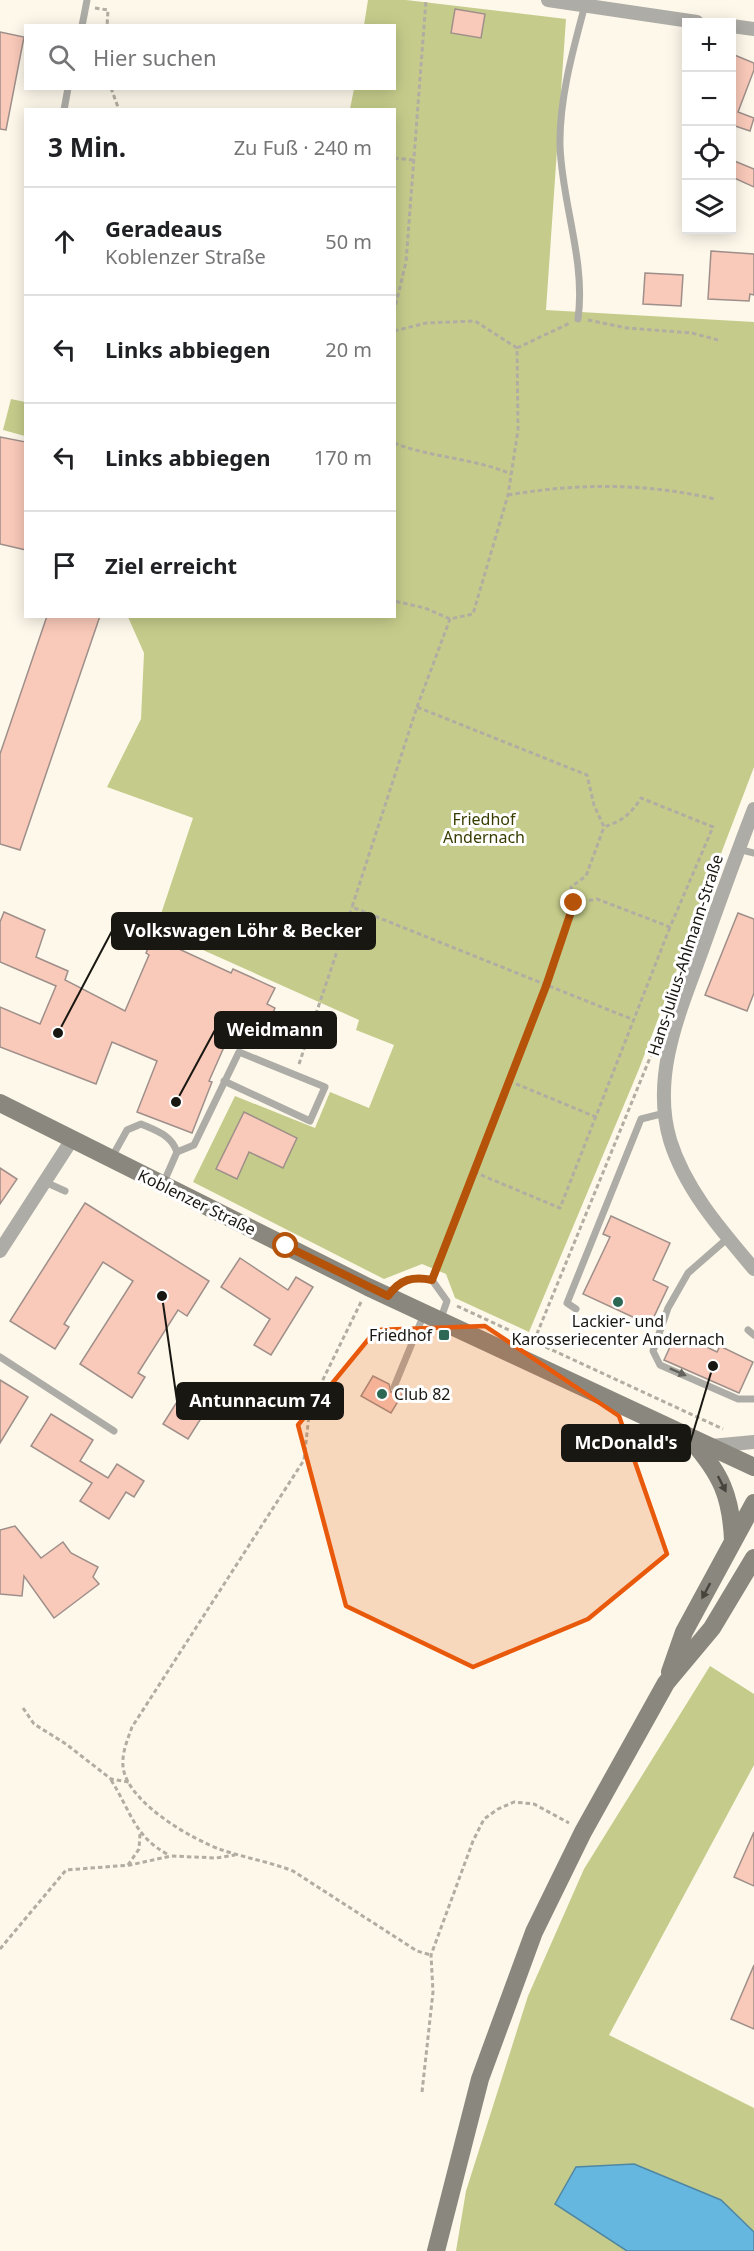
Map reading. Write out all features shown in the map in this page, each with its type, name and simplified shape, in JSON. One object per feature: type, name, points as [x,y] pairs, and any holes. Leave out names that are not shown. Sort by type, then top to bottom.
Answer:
[{"type":"street","points":[[548,0],[682,20]]},
{"type":"street","points":[[736,27],[754,29]]},
{"type":"street","name":"Hans-Julius-Ahlmann-Straße","points":[[754,809],[673,1034],[665,1070],[665,1113],[670,1140],[683,1170],[697,1196],[754,1269]]},
{"type":"street","name":"Koblenzer Straße","points":[[0,1103],[71,1141],[163,1184],[368,1287],[754,1467]]},
{"type":"street","points":[[0,1251],[71,1141]]},
{"type":"street","points":[[689,1437],[712,1466],[727,1492],[731,1508],[733,1540]]},
{"type":"street","points":[[709,1446],[754,1442]]},
{"type":"street","points":[[436,2251],[480,2079],[534,1932],[583,1832],[666,1683],[684,1632],[754,1503]]},
{"type":"street","points":[[666,1683],[712,1628],[754,1558]]},
{"type":"lane","points":[[82,24],[87,3]]},
{"type":"lane","points":[[578,319],[581,297],[579,271],[560,146],[564,96],[585,5]]},
{"type":"lane","points":[[64,108],[68,90]]},
{"type":"lane","points":[[738,849],[754,853]]},
{"type":"lane","points":[[163,1184],[177,1152],[194,1145],[224,1081],[239,1052],[325,1088],[310,1121],[224,1081]]},
{"type":"lane","points":[[576,1309],[567,1303],[641,1119],[665,1113]]},
{"type":"lane","points":[[110,1160],[127,1130],[141,1124],[163,1133],[174,1144],[177,1152]]},
{"type":"lane","points":[[45,1182],[65,1191]]},
{"type":"lane","points":[[728,1238],[688,1273],[668,1308],[653,1351],[660,1365],[738,1399],[754,1399]]},
{"type":"lane","points":[[388,1296],[394,1288],[414,1276],[432,1280],[447,1301],[432,1317],[394,1387]]},
{"type":"lane","points":[[0,1357],[114,1431]]},
{"type":"path","points":[[396,304],[406,262],[426,0]]},
{"type":"path","points":[[87,3],[108,10],[107,24]]},
{"type":"path","points":[[112,90],[118,108]]},
{"type":"path","points":[[396,158],[414,160]]},
{"type":"path","points":[[517,348],[547,331],[578,319],[627,328],[692,333],[718,340]]},
{"type":"path","points":[[396,330],[426,323],[475,321],[517,348]]},
{"type":"path","points":[[396,601],[425,608],[450,619],[473,614],[512,474],[518,430],[517,348]]},
{"type":"path","points":[[396,443],[446,459],[496,467],[512,474]]},
{"type":"path","points":[[508,495],[545,489],[644,486],[715,499]]},
{"type":"path","points":[[295,1075],[417,707],[450,619]]},
{"type":"path","points":[[417,707],[587,775],[594,805],[604,827],[586,876],[571,887],[574,903],[546,986],[432,1280]]},
{"type":"path","points":[[474,1172],[560,1208],[670,927],[713,827],[641,798],[632,813],[620,822],[604,827]]},
{"type":"path","points":[[574,903],[597,899],[670,927]]},
{"type":"path","points":[[352,907],[634,1020]]},
{"type":"path","points":[[265,1029],[306,1047]]},
{"type":"path","points":[[534,1341],[658,1039],[673,1034]]},
{"type":"path","points":[[509,1081],[596,1117]]},
{"type":"path","points":[[368,1287],[316,1389],[308,1415],[304,1460],[132,1727],[124,1747],[123,1771],[143,1802],[191,1836],[238,1855],[274,1863],[293,1871],[417,1951],[430,1955]]},
{"type":"path","points":[[447,1301],[724,1430],[733,1429]]},
{"type":"path","points":[[23,1707],[34,1725],[66,1744],[111,1779],[140,1834],[153,1847],[171,1856]]},
{"type":"path","points":[[111,1779],[129,1782]]},
{"type":"path","points":[[422,2092],[433,1992],[430,1955],[484,1819],[514,1802],[534,1804],[583,1832]]},
{"type":"path","points":[[127,1866],[139,1849],[140,1834]]},
{"type":"path","points":[[0,1949],[66,1870],[127,1866],[171,1856],[216,1858],[238,1855]]},
{"type":"highlighted area","points":[[485,1326],[619,1416],[667,1554],[588,1619],[473,1667],[346,1606],[298,1425],[376,1330]]},
{"type":"green space","name":"Friedhof Andernach","points":[[368,0],[406,0],[566,19],[546,310],[754,322],[754,767],[639,1069],[529,1332],[455,1298],[446,1274],[422,1264],[384,1279],[193,1182],[235,1096],[315,1128],[330,1092],[369,1108],[394,1045],[356,1030],[359,1020],[156,929],[193,818],[107,787],[141,719],[144,653],[128,618],[396,618],[396,108],[350,108],[354,90],[396,90],[396,24],[364,24]]},
{"type":"green space","points":[[11,399],[24,402],[24,436],[3,430]]},
{"type":"green space","points":[[710,1666],[754,1694],[754,1765],[609,2035],[754,2108],[754,2232],[721,2200],[634,2164],[576,2167],[555,2204],[627,2251],[456,2251],[466,2191],[528,1996],[584,1869]]},
{"type":"water","points":[[634,2164],[721,2200],[754,2232],[754,2251],[627,2251],[555,2204],[576,2167]]},
{"type":"building","points":[[455,9],[485,14],[481,38],[451,33]]},
{"type":"building","points":[[0,32],[24,37],[6,130],[0,129]]},
{"type":"building","points":[[736,56],[754,63],[754,70],[738,112],[754,118],[750,131],[736,126]]},
{"type":"building","points":[[736,162],[754,169],[754,187],[736,179]]},
{"type":"building","points":[[711,251],[754,254],[754,295],[750,294],[749,301],[708,299]]},
{"type":"building","points":[[645,273],[683,275],[681,306],[643,304]]},
{"type":"building","points":[[0,437],[24,442],[24,550],[0,544]]},
{"type":"building","points":[[46,618],[99,618],[20,850],[0,844],[0,754]]},
{"type":"building","points":[[4,912],[45,930],[36,957],[68,971],[65,980],[125,1011],[149,955],[146,953],[153,937],[231,973],[233,969],[275,988],[267,1004],[275,1008],[260,1042],[232,1029],[209,1081],[212,1082],[192,1133],[137,1112],[157,1061],[112,1042],[96,1084],[0,1047],[0,1007],[40,1024],[56,986],[0,962],[0,922]]},
{"type":"building","points":[[738,913],[754,919],[754,993],[747,1011],[705,995]]},
{"type":"building","points":[[244,1112],[297,1138],[283,1168],[249,1152],[237,1179],[216,1169]]},
{"type":"building","points":[[0,1168],[17,1179],[0,1204]]},
{"type":"building","points":[[85,1203],[209,1281],[187,1316],[178,1310],[138,1373],[145,1377],[132,1398],[80,1364],[133,1281],[103,1262],[64,1324],[69,1327],[55,1349],[10,1321]]},
{"type":"building","points":[[611,1216],[670,1243],[653,1280],[668,1287],[650,1325],[583,1294],[610,1237],[603,1234]]},
{"type":"building","points":[[240,1258],[288,1290],[296,1277],[313,1287],[271,1355],[254,1345],[270,1319],[221,1287]]},
{"type":"building","points":[[675,1336],[687,1341],[688,1338],[717,1352],[720,1346],[753,1362],[739,1393],[664,1360]]},
{"type":"building","name":"Club 82","points":[[373,1376],[389,1384],[391,1392],[399,1390],[403,1393],[391,1413],[361,1396]]},
{"type":"building","points":[[0,1380],[28,1397],[0,1443]]},
{"type":"building","points":[[187,1386],[212,1401],[188,1439],[163,1424]]},
{"type":"building","points":[[51,1414],[93,1440],[80,1461],[108,1478],[117,1464],[144,1481],[134,1497],[126,1492],[109,1519],[80,1501],[92,1483],[31,1446]]},
{"type":"building","points":[[15,1526],[41,1558],[63,1542],[71,1553],[98,1567],[93,1577],[99,1584],[54,1618],[24,1576],[22,1596],[0,1594],[0,1530]]},
{"type":"building","points":[[754,1832],[754,1886],[734,1877]]},
{"type":"building","points":[[754,1965],[754,2029],[731,2019]]},
{"type":"place","name":"Volkswagen Löhr & Becker","points":[[58,1033]]},
{"type":"place","name":"Weidmann","points":[[176,1102]]},
{"type":"place","name":"Antunnacum 74","points":[[162,1296]]},
{"type":"place","name":"Lackier- und Karosseriecenter Andernach","points":[[618,1302]]},
{"type":"place","name":"Friedhof","points":[[444,1335]]},
{"type":"place","name":"McDonald's","points":[[713,1366]]},
{"type":"place","name":"Club 82","points":[[382,1394]]},
{"type":"route","points":[[286,1246],[388,1296],[394,1288],[414,1276],[432,1280],[546,986],[574,903]]}]
